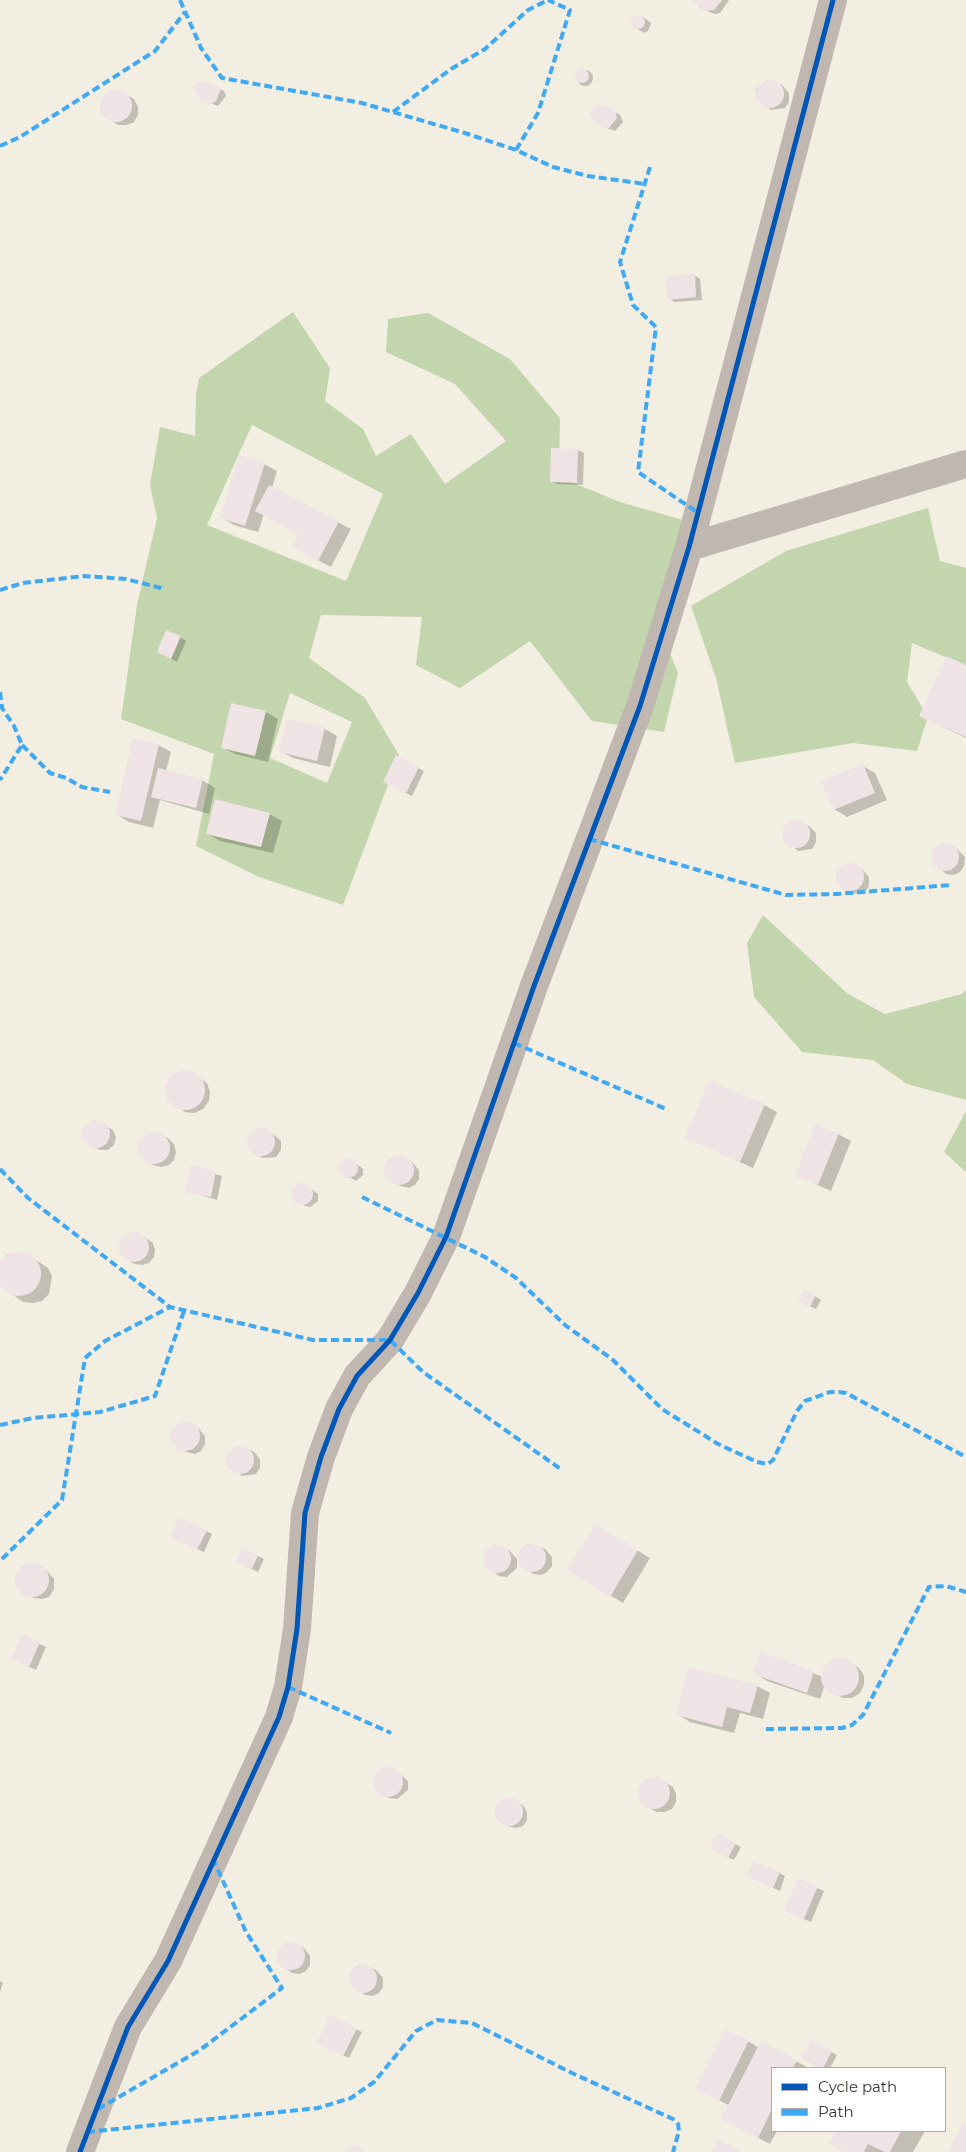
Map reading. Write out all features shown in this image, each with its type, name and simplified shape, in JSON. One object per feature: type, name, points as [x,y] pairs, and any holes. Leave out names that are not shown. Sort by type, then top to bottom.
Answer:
[{"type":"street","points":[[80,2152],[128,2027],[168,1961],[279,1717],[288,1687],[296,1629],[305,1513],[321,1457],[339,1409],[357,1376],[390,1340],[418,1293],[446,1237],[534,986],[640,706],[689,547],[833,0]]},
{"type":"street","points":[[689,547],[966,464]]},
{"type":"green space","points":[[293,312],[330,368],[325,401],[363,429],[376,456],[411,434],[445,484],[506,441],[455,384],[386,352],[388,319],[428,313],[510,359],[560,418],[559,477],[620,502],[690,522],[656,618],[678,673],[664,732],[592,721],[530,641],[460,688],[416,665],[422,617],[321,615],[309,658],[365,698],[399,755],[343,905],[259,877],[196,846],[214,754],[121,719],[137,605],[157,518],[150,485],[160,427],[195,436],[196,395],[199,378]],"holes":[[[252,425],[383,494],[346,581],[207,525]],[[290,693],[352,722],[327,783],[270,758]]]},
{"type":"green space","points":[[928,508],[940,561],[966,568],[966,666],[912,643],[907,682],[928,717],[917,751],[853,743],[735,763],[716,678],[691,606],[786,551]]},
{"type":"green space","points":[[763,915],[848,994],[885,1014],[962,994],[966,990],[966,1100],[907,1084],[873,1060],[802,1052],[754,997],[747,943]]},
{"type":"green space","points":[[966,1111],[966,1172],[944,1152]]},
{"type":"building","points":[[692,0],[722,0],[714,10],[704,11]]},
{"type":"building","points":[[635,15],[641,15],[645,22],[641,29],[635,29],[631,25],[631,19]]},
{"type":"building","points":[[579,69],[585,69],[589,76],[585,83],[579,83],[575,79],[575,73]]},
{"type":"building","points":[[770,80],[780,84],[784,94],[780,104],[770,108],[760,104],[756,94],[760,84]]},
{"type":"building","points":[[202,81],[214,84],[221,89],[216,101],[211,104],[201,100],[195,92],[196,82]]},
{"type":"building","points":[[116,90],[128,94],[132,106],[128,118],[116,122],[104,118],[100,106],[104,94]]},
{"type":"building","points":[[600,105],[615,110],[617,118],[609,128],[603,128],[592,120],[590,113],[594,107]]},
{"type":"building","points":[[695,274],[696,297],[668,300],[666,276]]},
{"type":"building","points":[[551,448],[578,449],[577,483],[550,482]]},
{"type":"building","points":[[239,455],[265,463],[245,526],[220,518]]},
{"type":"building","points":[[269,485],[339,521],[318,561],[292,547],[298,534],[255,511]]},
{"type":"building","points":[[166,630],[181,636],[171,659],[157,652]]},
{"type":"building","points":[[946,656],[966,665],[966,737],[919,716]]},
{"type":"building","points":[[231,703],[266,711],[255,756],[221,748]]},
{"type":"building","points":[[287,719],[325,727],[317,761],[279,752]]},
{"type":"building","points":[[133,738],[159,744],[141,821],[115,815]]},
{"type":"building","points":[[396,755],[419,767],[406,793],[383,782]]},
{"type":"building","points":[[863,764],[875,793],[833,810],[821,781]]},
{"type":"building","points":[[158,768],[203,779],[196,808],[151,797]]},
{"type":"building","points":[[215,799],[270,813],[261,847],[206,834]]},
{"type":"building","points":[[796,820],[806,824],[810,834],[806,844],[796,848],[786,844],[782,834],[786,824]]},
{"type":"building","points":[[945,843],[955,847],[959,857],[955,867],[945,871],[935,867],[931,857],[935,847]]},
{"type":"building","points":[[850,863],[860,867],[864,877],[860,887],[850,891],[840,887],[836,877],[840,867]]},
{"type":"building","points":[[185,1070],[199,1076],[205,1090],[199,1104],[185,1110],[171,1104],[165,1090],[171,1076]]},
{"type":"building","points":[[709,1080],[765,1104],[740,1162],[685,1138]]},
{"type":"building","points":[[96,1120],[106,1124],[110,1134],[106,1144],[96,1148],[86,1144],[82,1134],[86,1124]]},
{"type":"building","points":[[815,1124],[839,1133],[818,1185],[795,1176]]},
{"type":"building","points":[[261,1128],[271,1132],[275,1142],[271,1152],[261,1156],[251,1152],[247,1142],[251,1132]]},
{"type":"building","points":[[154,1132],[160,1133],[165,1137],[169,1142],[169,1154],[165,1159],[160,1163],[154,1164],[148,1163],[143,1159],[139,1154],[138,1148],[139,1142],[143,1137],[148,1133]]},
{"type":"building","points":[[399,1155],[409,1160],[414,1170],[409,1180],[399,1185],[389,1180],[384,1170],[389,1160]]},
{"type":"building","points":[[348,1158],[355,1161],[358,1168],[355,1175],[348,1178],[341,1175],[338,1168],[341,1161]]},
{"type":"building","points":[[191,1165],[216,1171],[211,1197],[185,1192]]},
{"type":"building","points":[[302,1183],[312,1190],[313,1194],[306,1204],[302,1205],[292,1198],[291,1194],[298,1184]]},
{"type":"building","points":[[134,1232],[145,1236],[149,1247],[145,1258],[134,1262],[123,1258],[119,1247],[123,1236]]},
{"type":"building","points":[[19,1252],[31,1256],[37,1262],[41,1274],[37,1286],[27,1294],[19,1296],[11,1294],[-1,1282],[-1,1266],[11,1254]]},
{"type":"building","points":[[804,1290],[816,1295],[810,1307],[798,1301]]},
{"type":"building","points":[[185,1421],[195,1426],[200,1436],[195,1446],[185,1451],[175,1446],[170,1436],[175,1426]]},
{"type":"building","points":[[240,1446],[250,1450],[254,1460],[250,1470],[240,1474],[230,1470],[226,1460],[230,1450]]},
{"type":"building","points":[[179,1517],[207,1530],[197,1550],[170,1537]]},
{"type":"building","points":[[595,1524],[638,1550],[610,1597],[567,1570]]},
{"type":"building","points":[[532,1544],[542,1548],[546,1558],[542,1568],[532,1572],[522,1568],[518,1558],[522,1548]]},
{"type":"building","points":[[497,1545],[507,1549],[511,1559],[507,1569],[497,1573],[487,1569],[483,1559],[487,1549]]},
{"type":"building","points":[[242,1548],[258,1555],[252,1569],[236,1562]]},
{"type":"building","points":[[32,1563],[44,1568],[49,1580],[44,1592],[32,1597],[20,1592],[15,1580],[20,1568]]},
{"type":"building","points":[[22,1634],[40,1642],[29,1667],[11,1659]]},
{"type":"building","points":[[760,1652],[814,1671],[807,1693],[753,1674]]},
{"type":"building","points":[[840,1658],[853,1664],[859,1677],[853,1690],[840,1696],[827,1690],[821,1677],[827,1664]]},
{"type":"building","points":[[688,1667],[758,1685],[750,1713],[727,1707],[722,1727],[676,1715]]},
{"type":"building","points":[[388,1767],[398,1772],[403,1782],[398,1792],[388,1797],[378,1792],[373,1782],[378,1772]]},
{"type":"building","points":[[654,1777],[666,1781],[670,1793],[666,1805],[654,1809],[642,1805],[638,1793],[642,1781]]},
{"type":"building","points":[[509,1798],[519,1802],[523,1812],[519,1822],[509,1826],[499,1822],[495,1812],[499,1802]]},
{"type":"building","points":[[717,1833],[736,1843],[728,1858],[710,1849]]},
{"type":"building","points":[[753,1861],[780,1872],[773,1888],[746,1876]]},
{"type":"building","points":[[798,1878],[818,1886],[804,1919],[784,1911]]},
{"type":"building","points":[[291,1942],[301,1946],[305,1956],[301,1966],[291,1970],[281,1966],[277,1956],[281,1946]]},
{"type":"building","points":[[363,1965],[373,1969],[377,1979],[373,1989],[363,1993],[353,1989],[349,1979],[353,1969]]},
{"type":"building","points":[[330,2015],[357,2028],[343,2056],[316,2044]]},
{"type":"building","points":[[724,2029],[749,2040],[719,2101],[695,2089]]},
{"type":"building","points":[[811,2040],[832,2051],[824,2067],[801,2058]]},
{"type":"building","points":[[761,2041],[797,2060],[794,2067],[771,2067],[771,2111],[758,2138],[721,2119]]},
{"type":"building","points":[[963,2122],[966,2124],[966,2152],[948,2152]]},
{"type":"building","points":[[835,2132],[900,2132],[890,2152],[885,2152],[868,2144],[864,2152],[844,2152],[829,2144]]},
{"type":"building","points":[[717,2139],[743,2152],[711,2152]]},
{"type":"building","points":[[356,2145],[364,2152],[346,2152],[350,2146]]},
{"type":"marked path","points":[[180,0],[201,48],[222,78],[362,103],[516,150],[553,167],[588,176],[645,184]]},
{"type":"marked path","points":[[393,112],[451,69],[485,49],[528,10],[548,0]]},
{"type":"marked path","points":[[516,150],[538,113],[570,10],[548,0]]},
{"type":"marked path","points":[[0,146],[20,137],[155,51],[185,12]]},
{"type":"marked path","points":[[650,167],[620,262],[633,305],[656,327],[638,472],[697,512]]},
{"type":"marked path","points":[[0,590],[23,583],[84,576],[126,579],[165,589]]},
{"type":"marked path","points":[[0,692],[2,708],[14,726],[22,745],[0,780]]},
{"type":"marked path","points":[[22,745],[50,773],[66,778],[82,787],[110,792]]},
{"type":"marked path","points":[[589,839],[786,895],[837,894],[951,885]]},
{"type":"marked path","points":[[514,1043],[666,1109]]},
{"type":"marked path","points":[[0,1169],[28,1198],[170,1307],[313,1340],[390,1340],[423,1372],[562,1470]]},
{"type":"marked path","points":[[362,1197],[485,1257],[516,1278],[565,1325],[613,1360],[662,1409],[718,1444],[757,1462],[768,1464],[773,1460],[797,1411],[805,1401],[830,1392],[846,1393],[966,1457]]},
{"type":"marked path","points":[[2,1559],[62,1500],[85,1358],[105,1341],[170,1307]]},
{"type":"marked path","points":[[0,1425],[33,1418],[100,1412],[155,1396],[184,1311]]},
{"type":"marked path","points":[[766,1729],[842,1728],[852,1725],[863,1715],[929,1587],[946,1586],[966,1592]]},
{"type":"marked path","points":[[288,1687],[391,1733]]},
{"type":"marked path","points":[[98,2109],[200,2050],[282,1988],[246,1932],[213,1859]]},
{"type":"marked path","points":[[87,2132],[318,2108],[351,2098],[374,2082],[416,2031],[437,2020],[472,2023],[574,2074],[673,2119],[678,2124],[679,2131],[673,2152]]},
{"type":"cycle path","points":[[80,2152],[128,2027],[168,1961],[279,1717],[288,1687],[297,1629],[305,1513],[321,1457],[339,1409],[357,1376],[390,1340],[418,1293],[446,1237],[534,986],[640,706],[689,547],[833,0]]}]
